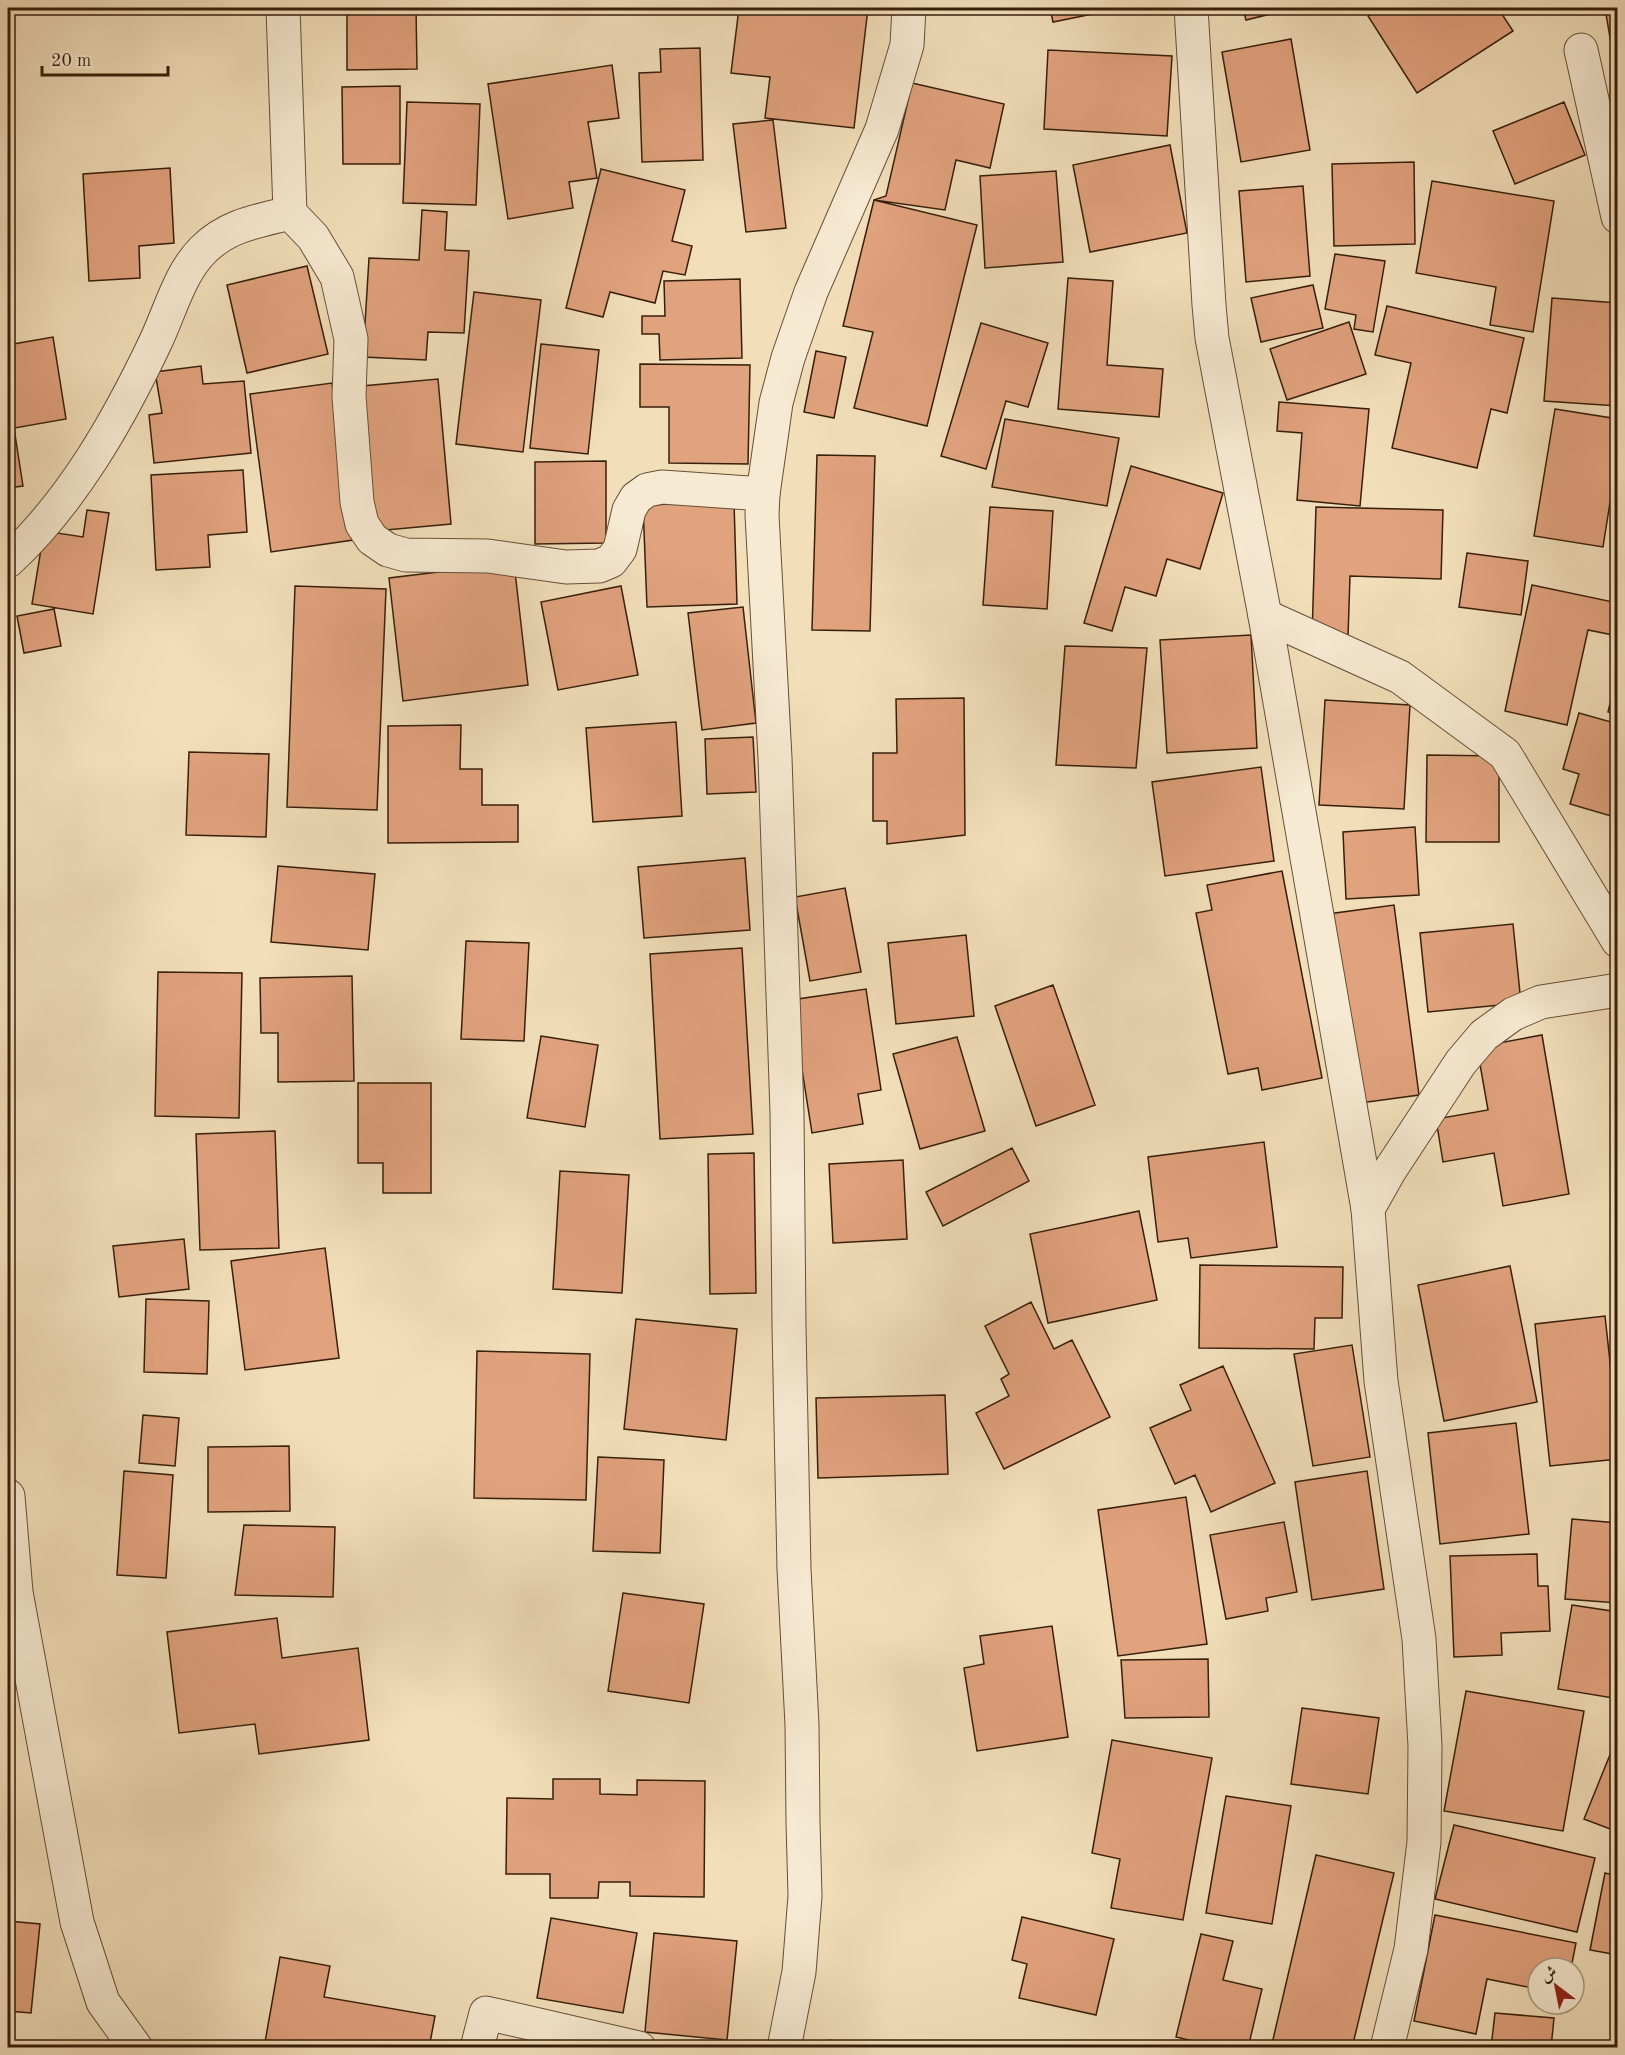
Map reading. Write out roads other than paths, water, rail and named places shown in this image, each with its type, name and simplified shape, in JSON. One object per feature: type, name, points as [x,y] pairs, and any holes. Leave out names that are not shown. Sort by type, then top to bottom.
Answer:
[{"type":"street","points":[[283,8],[290,213],[314,237],[337,277],[351,339],[350,396],[357,502],[362,524],[372,540],[388,550],[406,555],[488,556],[566,567],[599,567],[611,561],[620,549],[629,510],[636,498],[647,490],[662,487],[763,494]]},
{"type":"street","points":[[784,2048],[799,1972],[804,1885],[802,1725],[794,1569],[787,1113],[775,758],[762,515],[763,494],[776,403],[788,358],[811,292],[882,129],[907,45],[909,8]]},
{"type":"street","points":[[1191,8],[1212,338],[1264,616],[1368,1209],[1381,1381],[1419,1639],[1425,1746],[1424,1842],[1411,1949],[1387,2048]]},
{"type":"street","points":[[1581,50],[1617,217]]},
{"type":"street","points":[[8,561],[55,510],[88,464],[155,343],[182,280],[194,260],[216,238],[230,230],[244,224],[290,213]]},
{"type":"street","points":[[1264,616],[1400,677],[1502,751],[1617,941]]},
{"type":"street","points":[[1368,1209],[1390,1170],[1461,1062],[1484,1035],[1513,1014],[1541,1002],[1617,990]]},
{"type":"street","points":[[8,1496],[16,1592],[77,1922],[103,2002],[136,2048]]},
{"type":"street","points":[[477,2048],[486,2013],[639,2048]]}]
